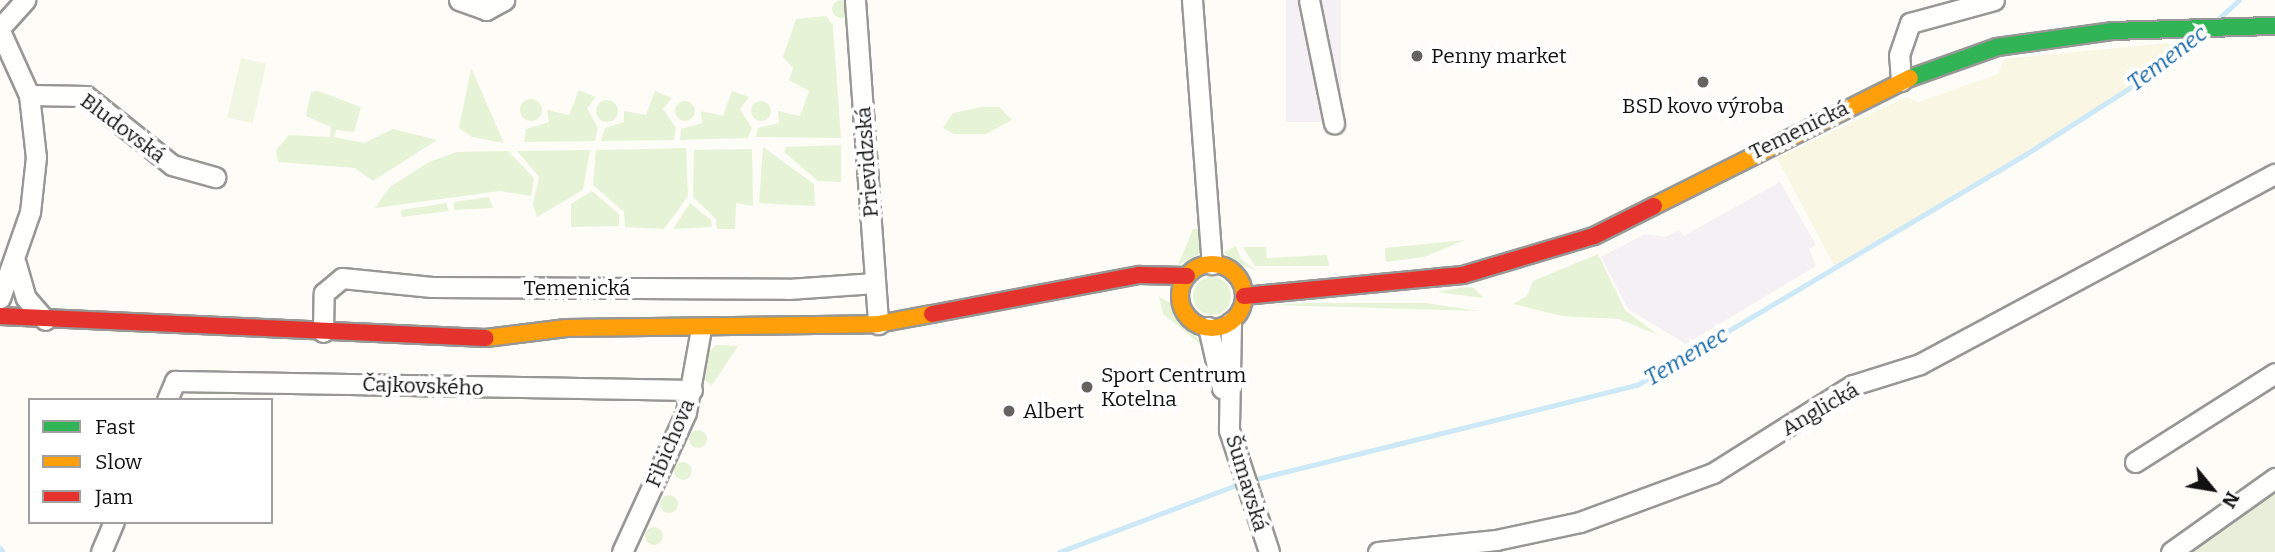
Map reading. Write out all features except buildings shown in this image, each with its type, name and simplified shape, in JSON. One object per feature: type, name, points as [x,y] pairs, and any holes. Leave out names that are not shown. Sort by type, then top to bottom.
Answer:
[{"type":"street","points":[[0,298],[16,263],[35,178],[29,95],[0,29],[25,0]]},
{"type":"street","points":[[460,0],[486,10],[504,0]]},
{"type":"street","name":"Prievidzská","points":[[855,0],[878,324]]},
{"type":"street","points":[[1192,0],[1212,264]]},
{"type":"street","points":[[1309,0],[1334,123]]},
{"type":"street","points":[[1901,81],[1899,55],[1910,23],[1994,0]]},
{"type":"street","name":"Temenická","points":[[1244,296],[1487,271],[1594,236],[1901,81],[1997,47],[2189,28],[2275,26]]},
{"type":"street","name":"Bludovská","points":[[29,95],[86,96],[172,164],[215,177]]},
{"type":"street","name":"Anglická","points":[[1378,552],[1496,540],[1580,522],[1713,473],[1853,385],[1920,364],[2275,174]]},
{"type":"street","points":[[16,263],[26,298],[45,320]]},
{"type":"street","name":"Temenická","points":[[0,316],[323,332],[512,334],[878,324],[1117,282],[1187,276],[1212,264],[1238,278],[1337,285]]},
{"type":"street","points":[[1187,276],[1180,300],[1189,318],[1208,327],[1231,322],[1244,296],[1238,278]]},
{"type":"street","name":"Temenická","points":[[323,332],[324,293],[342,278],[432,287],[788,289],[875,283]]},
{"type":"street","name":"Temenická","points":[[1117,282],[1180,300]]},
{"type":"street","name":"Šumavská","points":[[1228,412],[1231,322]]},
{"type":"street","name":"Šumavská","points":[[1208,327],[1243,483],[1269,552]]},
{"type":"street","name":"Fibichova","points":[[622,552],[692,390],[701,329]]},
{"type":"street","points":[[2135,462],[2275,373]]},
{"type":"street","name":"Čajkovského","points":[[168,398],[175,381],[692,390]]},
{"type":"street","points":[[2171,552],[2275,478]]},
{"type":"street","points":[[101,552],[113,524]]},
{"type":"shaded area","points":[[1286,0],[1341,0],[1341,122],[1286,122]]},
{"type":"shaded area","points":[[2197,40],[2168,67],[1836,269],[1777,158],[1906,97],[1919,102],[1998,74],[2004,59]]},
{"type":"shaded area","points":[[1780,182],[1816,245],[1809,249],[1816,266],[1686,344],[1628,309],[1601,257],[1645,234],[1665,237],[1679,230],[1684,236]]},
{"type":"green space","points":[[841,0],[849,5],[850,9],[845,17],[841,18],[833,13],[832,9],[837,1]]},
{"type":"green space","points":[[826,16],[833,25],[841,138],[756,137],[758,128],[779,123],[778,111],[800,116],[809,91],[789,80],[793,68],[783,57],[796,19]]},
{"type":"green space","points":[[241,58],[266,64],[253,123],[227,117]]},
{"type":"green space","points":[[471,69],[504,143],[472,137],[459,128]]},
{"type":"green space","points":[[579,90],[596,97],[587,108],[598,128],[595,141],[524,142],[526,129],[549,122],[547,110],[569,115]]},
{"type":"green space","points":[[318,91],[361,107],[354,132],[336,130],[334,137],[364,143],[393,129],[437,140],[373,181],[355,168],[278,162],[276,150],[289,135],[330,137],[331,127],[306,116],[311,92]]},
{"type":"green space","points":[[655,91],[672,98],[663,109],[676,128],[674,140],[601,141],[605,128],[624,122],[624,111],[646,115]]},
{"type":"green space","points":[[732,91],[749,97],[740,109],[752,128],[748,138],[680,140],[681,129],[702,123],[701,111],[723,116]]},
{"type":"green space","points":[[531,99],[541,106],[542,110],[535,120],[531,121],[521,114],[520,110],[527,100]]},
{"type":"green space","points":[[607,100],[617,107],[618,111],[611,121],[607,122],[597,115],[596,111],[603,101]]},
{"type":"green space","points":[[681,101],[689,101],[695,111],[689,121],[681,121],[675,115],[675,107]]},
{"type":"green space","points":[[757,101],[765,101],[771,111],[765,121],[757,121],[751,115],[751,107]]},
{"type":"green space","points":[[982,107],[999,107],[1012,120],[986,134],[954,134],[943,128],[953,113]]},
{"type":"green space","points":[[841,145],[841,182],[818,181],[784,152],[786,147]]},
{"type":"green space","points":[[763,147],[814,184],[815,206],[759,203]]},
{"type":"green space","points":[[686,148],[688,196],[664,229],[625,227],[624,212],[593,185],[596,150]]},
{"type":"green space","points":[[752,149],[753,206],[736,203],[735,229],[717,229],[716,219],[693,197],[694,150]]},
{"type":"green space","points":[[590,150],[583,190],[537,217],[533,204],[539,177],[517,151]]},
{"type":"green space","points":[[508,151],[534,178],[531,196],[500,191],[375,208],[390,187],[429,162],[457,152]]},
{"type":"green space","points":[[592,191],[619,214],[619,226],[571,227],[571,204]]},
{"type":"green space","points":[[489,197],[493,208],[454,210],[454,202]]},
{"type":"green space","points":[[446,203],[449,211],[402,217],[401,210]]},
{"type":"green space","points":[[690,203],[711,220],[712,227],[673,229]]},
{"type":"green space","points":[[1193,229],[1204,229],[1203,252],[1178,265]]},
{"type":"green space","points":[[1465,240],[1424,257],[1386,262],[1385,248]]},
{"type":"green space","points":[[1236,246],[1241,259],[1257,271],[1229,259],[1224,252]]},
{"type":"green space","points":[[1243,247],[1266,247],[1267,258],[1327,255],[1329,266],[1255,266]]},
{"type":"green space","points":[[1598,254],[1625,310],[1658,335],[1619,319],[1561,316],[1513,304],[1527,296],[1533,281]]},
{"type":"green space","points":[[1212,277],[1226,282],[1231,296],[1226,310],[1212,315],[1198,310],[1193,296],[1198,282]]},
{"type":"green space","points":[[1465,287],[1474,288],[1483,298],[1437,292]]},
{"type":"green space","points":[[1159,297],[1170,303],[1205,348],[1163,314]]},
{"type":"green space","points":[[1307,303],[1426,303],[1479,311],[1272,305]]},
{"type":"green space","points":[[716,345],[738,346],[712,385],[703,379],[701,361]]},
{"type":"green space","points":[[698,430],[704,433],[707,439],[704,445],[698,448],[692,445],[689,439],[692,433]]},
{"type":"green space","points":[[683,462],[689,465],[692,471],[689,477],[683,480],[677,477],[674,471],[677,465]]},
{"type":"green space","points":[[2275,487],[2275,552],[2185,552]]},
{"type":"green space","points":[[669,495],[675,498],[678,504],[675,510],[669,513],[663,510],[660,504],[663,498]]},
{"type":"green space","points":[[654,527],[660,530],[663,536],[660,542],[654,545],[648,542],[645,536],[648,530]]},
{"type":"waterway","name":"Temenec","points":[[2218,19],[2239,0]]},
{"type":"waterway","name":"Temenec","points":[[1252,480],[1637,385],[2026,154],[2169,63],[2198,37]]},
{"type":"waterway","name":"Temenec","points":[[1059,552],[1242,483]]},
{"type":"waterway","points":[[0,548],[3,552]]},
{"type":"traffic: fast","points":[[1910,78],[1997,47],[2112,31],[2275,26]]},
{"type":"traffic: slow","points":[[1654,206],[1910,78]]},
{"type":"traffic: slow","points":[[1212,264],[1230,270],[1238,278],[1244,296],[1238,314],[1230,322],[1212,328],[1194,322],[1186,314],[1180,296],[1186,278],[1194,270],[1212,264]]},
{"type":"traffic: slow","points":[[486,338],[566,328],[878,324],[932,314]]},
{"type":"traffic: jam","points":[[1244,296],[1463,275],[1594,236],[1654,206]]},
{"type":"traffic: jam","points":[[932,314],[1139,275],[1187,276]]},
{"type":"traffic: jam","points":[[0,316],[486,338]]},
{"type":"place","name":"Penny market","points":[[1417,56]]},
{"type":"place","name":"BSD kovo výroba","points":[[1703,82]]},
{"type":"place","name":"Sport Centrum Kotelna","points":[[1087,387]]},
{"type":"place","name":"Albert","points":[[1009,411]]}]
